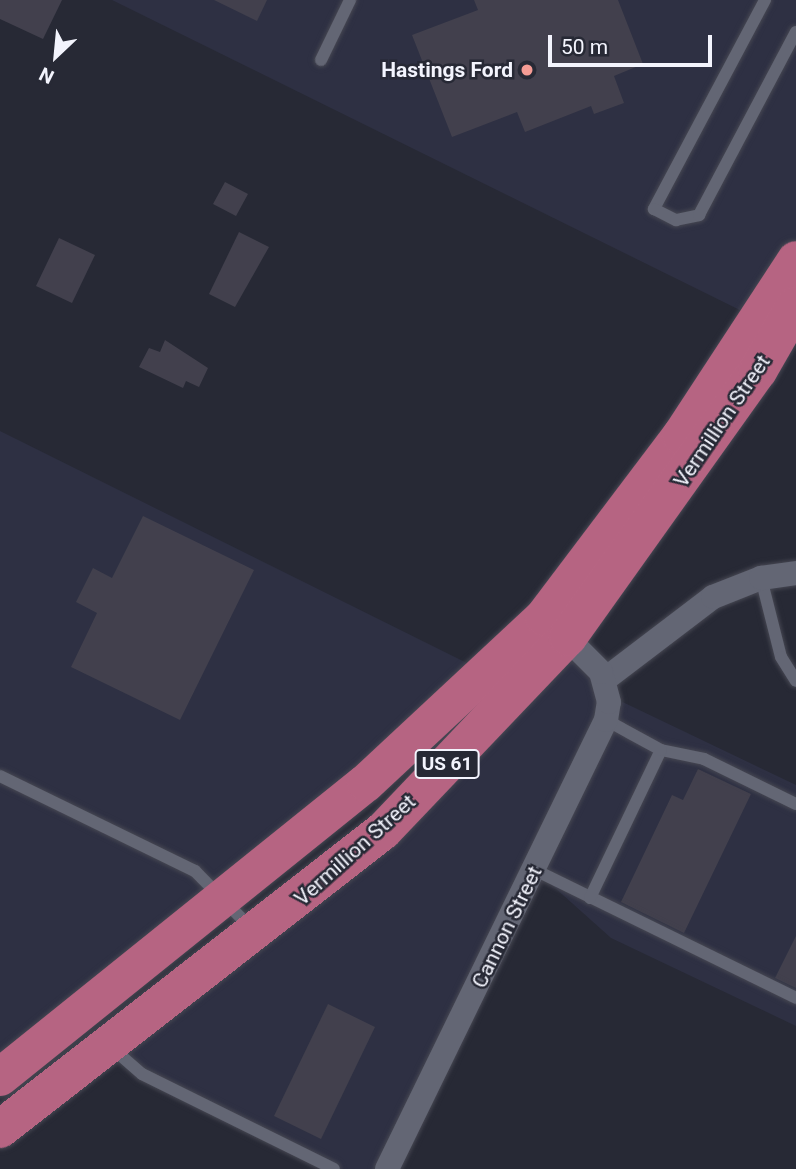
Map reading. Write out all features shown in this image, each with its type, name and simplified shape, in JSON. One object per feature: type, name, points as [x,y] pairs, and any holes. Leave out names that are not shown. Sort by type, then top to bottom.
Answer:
[{"type":"highway","name":"Vermillion Street","points":[[0,1077],[556,627],[796,260]]},
{"type":"highway","name":"Vermillion Street","points":[[0,1129],[111,1047],[383,831],[556,627],[758,371],[796,306]]},
{"type":"street","points":[[556,627],[593,660],[604,680],[713,597],[761,578],[796,573]]},
{"type":"street","name":"Cannon Street","points":[[387,1169],[606,720],[604,680]]},
{"type":"lane","points":[[321,60],[350,0]]},
{"type":"lane","points":[[765,0],[654,209],[676,220],[699,215],[796,32]]},
{"type":"lane","points":[[761,578],[781,657],[796,681]]},
{"type":"lane","points":[[606,720],[661,750],[704,759],[796,804]]},
{"type":"lane","points":[[590,898],[661,750]]},
{"type":"lane","points":[[0,776],[194,871],[256,933]]},
{"type":"lane","points":[[535,870],[796,998]]},
{"type":"lane","points":[[111,1047],[142,1074],[334,1169]]},
{"type":"shaded area","points":[[112,0],[796,0],[796,260],[758,319]]},
{"type":"shaded area","points":[[0,431],[487,673],[0,1077]]},
{"type":"shaded area","points":[[568,637],[608,695],[796,785],[796,1026],[611,938],[535,870],[387,1169],[334,1169],[142,1074],[111,1047],[256,933]]},
{"type":"building","points":[[0,0],[62,0],[43,39],[0,19]]},
{"type":"building","points":[[214,0],[267,0],[257,21]]},
{"type":"building","name":"Hastings Ford","points":[[474,0],[618,0],[643,64],[614,76],[624,103],[594,114],[591,106],[525,132],[517,112],[452,137],[412,35],[478,10]]},
{"type":"building","points":[[225,182],[248,194],[236,216],[213,204]]},
{"type":"building","points":[[239,232],[269,247],[235,307],[209,294]]},
{"type":"building","points":[[59,238],[95,255],[72,303],[36,286]]},
{"type":"building","points":[[165,340],[208,368],[199,387],[186,381],[183,388],[139,367],[149,348],[160,352]]},
{"type":"building","points":[[143,516],[254,570],[180,720],[71,667],[97,613],[76,602],[93,568],[112,578]]},
{"type":"building","points":[[698,769],[751,794],[684,933],[621,902],[672,795],[683,800]]},
{"type":"building","points":[[796,936],[796,988],[775,978]]},
{"type":"building","points":[[328,1004],[375,1027],[321,1139],[274,1116]]},
{"type":"place","name":"Hastings Ford","points":[[527,70]]}]
